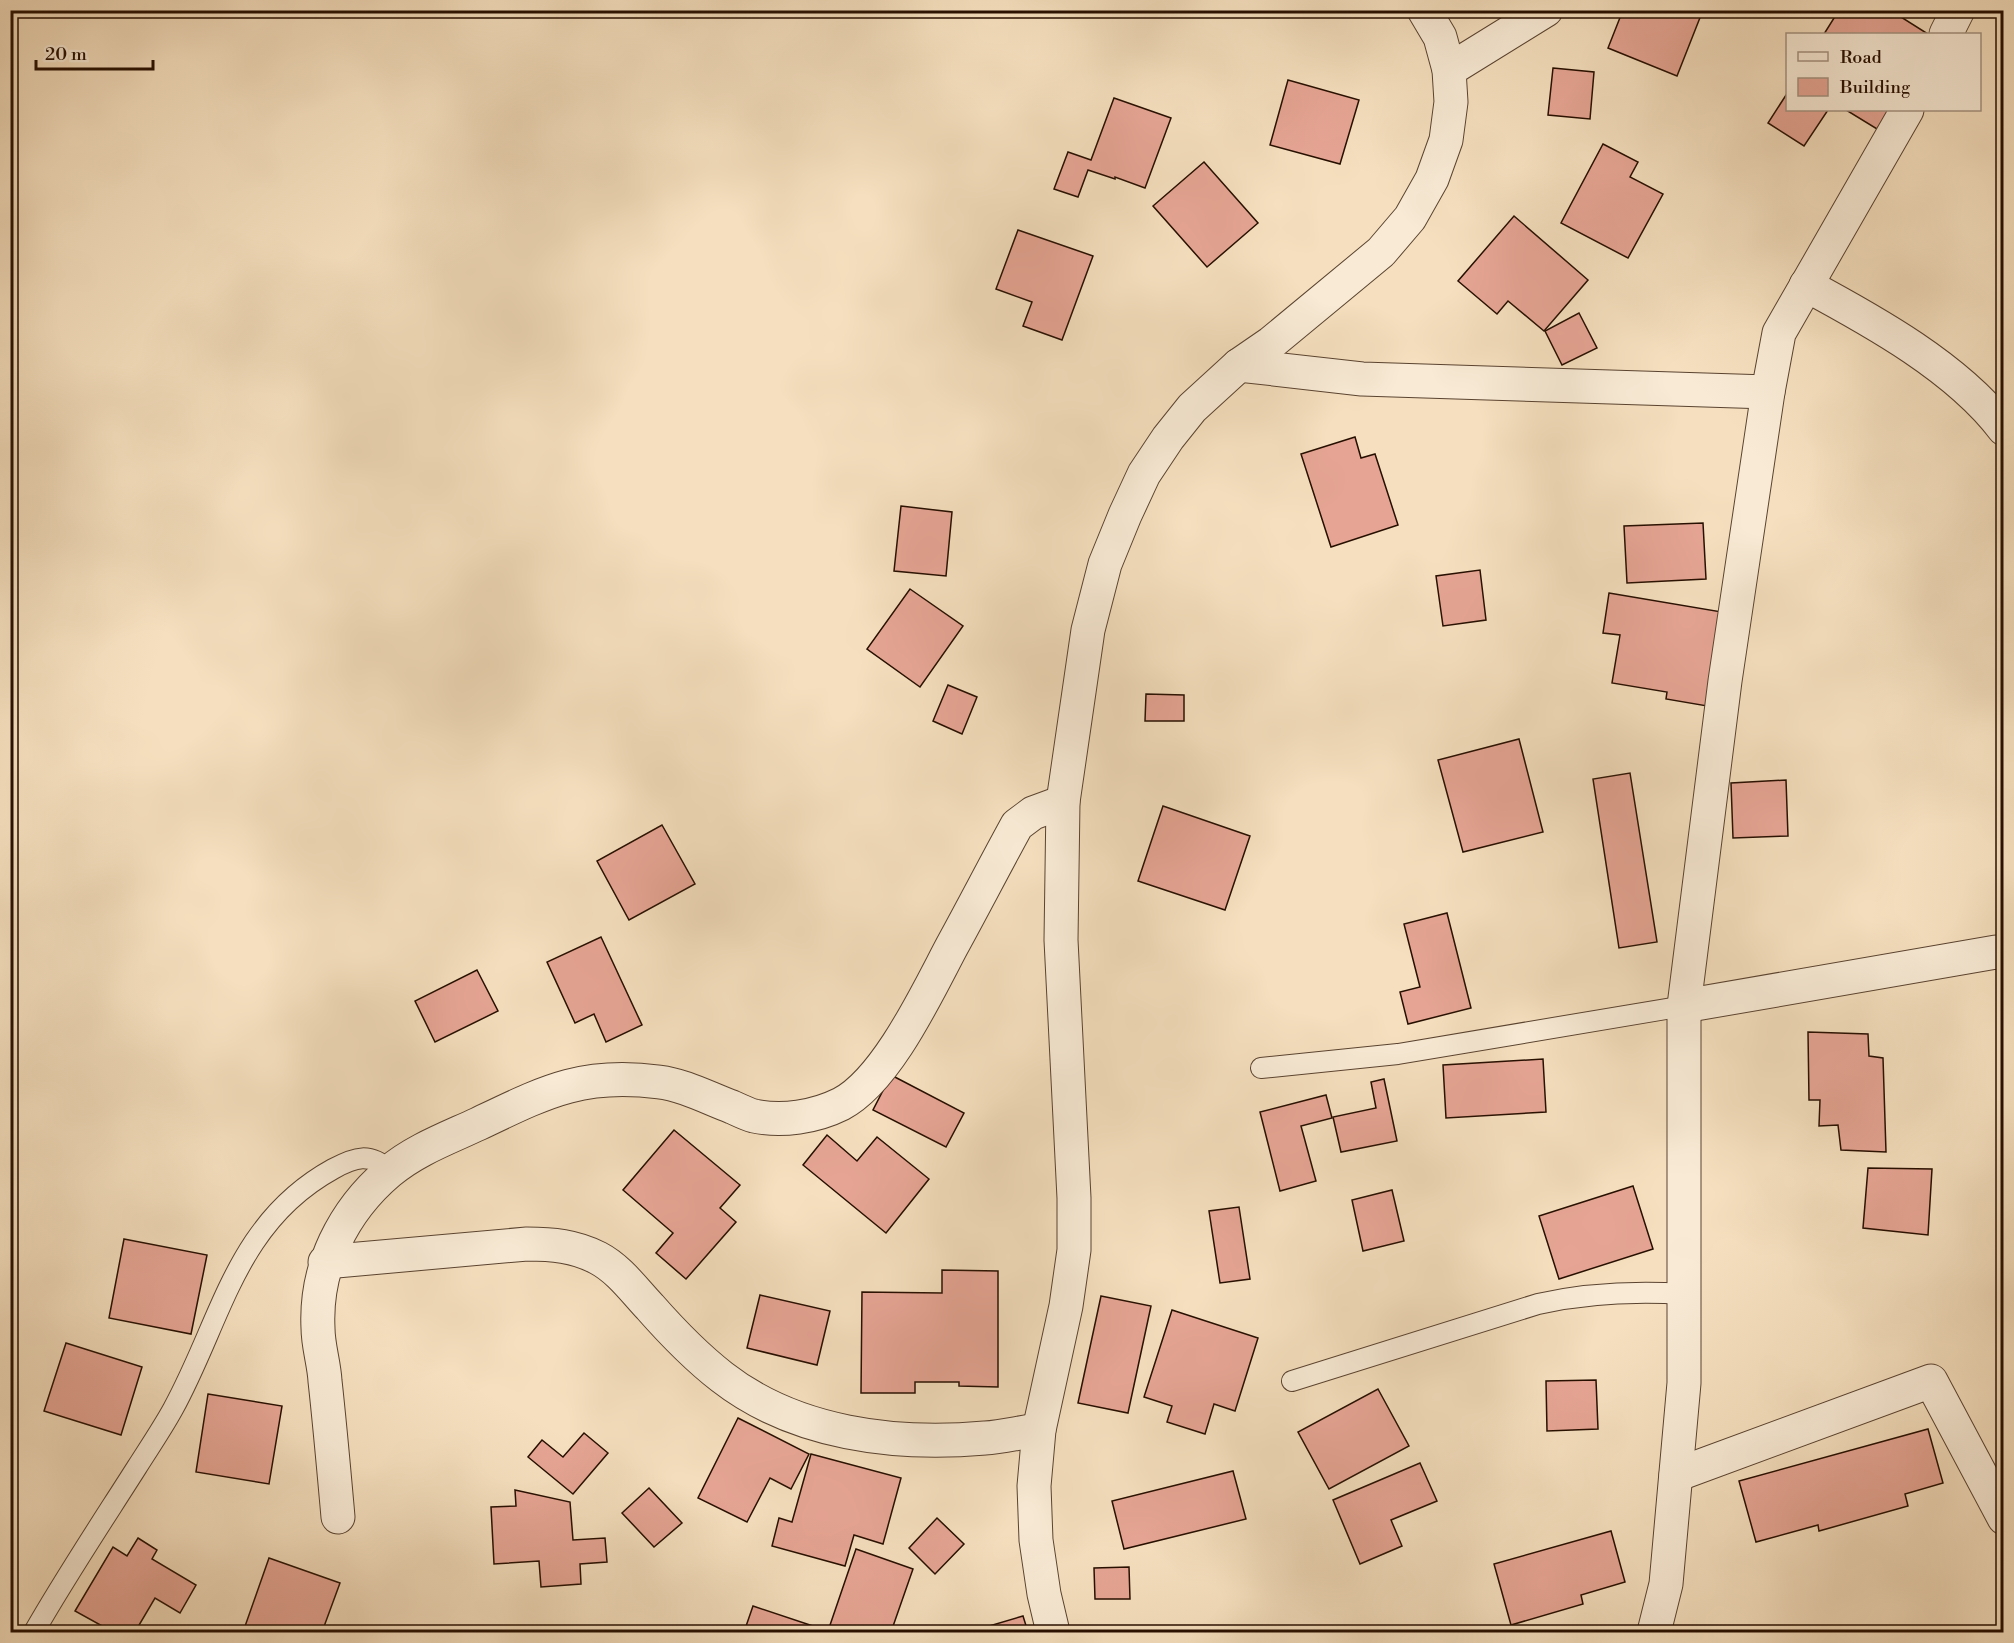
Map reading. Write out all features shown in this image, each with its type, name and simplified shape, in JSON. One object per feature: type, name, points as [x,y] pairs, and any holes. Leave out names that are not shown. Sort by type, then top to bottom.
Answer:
[{"type":"street","points":[[1053,1632],[1044,1594],[1036,1540],[1034,1486],[1039,1430],[1066,1306],[1074,1250],[1074,1198],[1060,940],[1063,802],[1088,630],[1106,564],[1125,516],[1144,474],[1167,438],[1192,408],[1239,364],[1271,343],[1381,252],[1410,218],[1432,179],[1446,140],[1451,102],[1449,70],[1440,37],[1424,10]]},
{"type":"street","points":[[1449,70],[1546,10]]},
{"type":"street","points":[[1946,33],[1958,10]]},
{"type":"street","points":[[1654,1632],[1666,1584],[1684,1383],[1684,1006],[1725,681],[1768,392],[1779,333],[1906,111]]},
{"type":"street","points":[[1806,285],[1906,343],[1950,376],[1983,405],[2004,429]]},
{"type":"street","points":[[1239,364],[1362,380],[1768,392]]},
{"type":"street","points":[[338,1517],[325,1376],[320,1352],[318,1327],[320,1293],[326,1262],[336,1238],[367,1193],[390,1171],[415,1153],[544,1093],[585,1081],[624,1078],[663,1082],[687,1089],[753,1116],[785,1119],[815,1114],[841,1104],[862,1089],[884,1065],[922,1002],[1017,825],[1033,813],[1063,802]]},
{"type":"street","points":[[1684,1006],[2001,949]]},
{"type":"street","points":[[326,1262],[527,1244],[553,1244],[598,1258],[616,1270],[694,1354],[723,1378],[755,1398],[805,1421],[890,1438],[933,1441],[987,1438],[1039,1430]]},
{"type":"street","points":[[1676,1475],[1931,1381],[2004,1518]]},
{"type":"lane","points":[[1261,1068],[1398,1054],[1684,1006]]},
{"type":"lane","points":[[34,1632],[174,1409],[240,1263],[256,1236],[299,1191],[323,1174],[349,1160],[362,1158],[375,1160],[390,1171]]},
{"type":"lane","points":[[1292,1381],[1509,1312],[1548,1302],[1606,1293],[1684,1294]]},
{"type":"building","points":[[1623,10],[1703,10],[1677,76],[1608,48]]},
{"type":"building","points":[[1839,10],[1890,10],[1926,33],[1825,33]]},
{"type":"building","points":[[1553,68],[1594,72],[1590,119],[1548,115]]},
{"type":"building","points":[[1288,80],[1359,100],[1340,164],[1270,145]]},
{"type":"building","points":[[1786,95],[1786,111],[1827,111],[1804,146],[1768,123]]},
{"type":"building","points":[[1114,98],[1171,118],[1145,188],[1088,170],[1078,197],[1054,189],[1068,152],[1091,160]]},
{"type":"building","points":[[1848,111],[1889,111],[1877,129]]},
{"type":"building","points":[[1603,144],[1638,162],[1630,177],[1663,194],[1628,258],[1561,223]]},
{"type":"building","points":[[1204,162],[1258,223],[1207,267],[1153,206]]},
{"type":"building","points":[[1514,216],[1588,280],[1544,331],[1508,301],[1497,314],[1458,281]]},
{"type":"building","points":[[1018,230],[1093,256],[1062,340],[1023,326],[1032,302],[996,289]]},
{"type":"building","points":[[1579,313],[1597,348],[1562,365],[1545,331]]},
{"type":"building","points":[[1355,437],[1361,458],[1375,454],[1398,525],[1331,547],[1301,454]]},
{"type":"building","points":[[901,506],[952,512],[946,576],[894,571]]},
{"type":"building","points":[[1703,523],[1706,579],[1627,583],[1624,526]]},
{"type":"building","points":[[1480,570],[1486,620],[1443,626],[1436,576]]},
{"type":"building","points":[[910,589],[963,626],[920,687],[867,649]]},
{"type":"building","points":[[1609,593],[1722,612],[1707,706],[1666,699],[1667,692],[1612,683],[1620,635],[1603,633]]},
{"type":"building","points":[[948,685],[977,697],[962,734],[933,721]]},
{"type":"building","points":[[1146,694],[1184,695],[1184,721],[1145,721]]},
{"type":"building","points":[[1519,739],[1543,832],[1463,852],[1438,760]]},
{"type":"building","points":[[1630,773],[1657,942],[1619,948],[1593,779]]},
{"type":"building","points":[[1786,780],[1788,836],[1733,838],[1731,783]]},
{"type":"building","points":[[1163,806],[1250,836],[1225,910],[1138,881]]},
{"type":"building","points":[[662,825],[695,884],[629,920],[597,861]]},
{"type":"building","points":[[1447,913],[1471,1008],[1408,1024],[1400,992],[1420,987],[1404,924]]},
{"type":"building","points":[[601,937],[642,1025],[606,1042],[594,1014],[575,1023],[547,962]]},
{"type":"building","points":[[477,970],[498,1011],[435,1042],[415,1001]]},
{"type":"building","points":[[1808,1032],[1868,1034],[1869,1056],[1883,1058],[1886,1152],[1841,1150],[1838,1125],[1819,1126],[1820,1100],[1809,1100]]},
{"type":"building","points":[[1543,1059],[1546,1112],[1446,1118],[1443,1065]]},
{"type":"building","points":[[891,1075],[964,1113],[946,1147],[873,1110]]},
{"type":"building","points":[[1384,1079],[1397,1141],[1341,1152],[1333,1117],[1376,1108],[1371,1082]]},
{"type":"building","points":[[1326,1095],[1332,1118],[1301,1126],[1316,1181],[1280,1191],[1260,1112]]},
{"type":"building","points":[[674,1130],[740,1185],[720,1208],[736,1222],[686,1279],[656,1253],[673,1233],[623,1190]]},
{"type":"building","points":[[827,1135],[857,1161],[877,1137],[929,1179],[886,1233],[803,1165]]},
{"type":"building","points":[[1868,1168],[1932,1169],[1928,1235],[1863,1228]]},
{"type":"building","points":[[1633,1186],[1653,1249],[1559,1279],[1539,1216]]},
{"type":"building","points":[[1392,1190],[1404,1241],[1363,1251],[1352,1200]]},
{"type":"building","points":[[1239,1207],[1250,1279],[1220,1283],[1209,1211]]},
{"type":"building","points":[[124,1239],[207,1255],[191,1334],[109,1318]]},
{"type":"building","points":[[942,1270],[998,1271],[998,1387],[959,1386],[959,1382],[915,1382],[915,1393],[861,1393],[862,1292],[942,1293]]},
{"type":"building","points":[[760,1295],[830,1311],[817,1365],[747,1348]]},
{"type":"building","points":[[1101,1296],[1151,1306],[1128,1413],[1078,1403]]},
{"type":"building","points":[[1172,1310],[1258,1338],[1235,1411],[1214,1404],[1205,1434],[1167,1422],[1172,1406],[1144,1397]]},
{"type":"building","points":[[66,1343],[142,1367],[121,1435],[44,1411]]},
{"type":"building","points":[[1596,1380],[1598,1429],[1547,1431],[1546,1381]]},
{"type":"building","points":[[1378,1389],[1409,1446],[1329,1489],[1298,1432]]},
{"type":"building","points":[[208,1394],[282,1406],[269,1484],[196,1472]]},
{"type":"building","points":[[738,1418],[809,1454],[791,1489],[770,1478],[747,1522],[698,1498]]},
{"type":"building","points":[[1928,1429],[1943,1483],[1905,1494],[1908,1506],[1819,1531],[1818,1525],[1756,1542],[1739,1481]]},
{"type":"building","points":[[584,1433],[608,1453],[573,1494],[528,1457],[542,1440],[563,1457]]},
{"type":"building","points":[[811,1454],[901,1478],[883,1544],[854,1535],[845,1566],[772,1546],[779,1518],[792,1522]]},
{"type":"building","points":[[1420,1463],[1437,1501],[1391,1520],[1402,1546],[1360,1564],[1333,1500]]},
{"type":"building","points":[[1233,1471],[1246,1519],[1124,1549],[1112,1501]]},
{"type":"building","points":[[649,1488],[682,1523],[654,1547],[622,1513]]},
{"type":"building","points":[[515,1490],[570,1502],[573,1540],[605,1538],[607,1562],[580,1564],[581,1584],[541,1587],[539,1561],[494,1564],[491,1507],[516,1506]]},
{"type":"building","points":[[937,1518],[964,1544],[935,1574],[909,1548]]},
{"type":"building","points":[[1611,1531],[1625,1582],[1581,1595],[1583,1604],[1511,1625],[1494,1564]]},
{"type":"building","points":[[138,1538],[157,1550],[152,1559],[196,1585],[180,1613],[155,1598],[135,1632],[113,1632],[75,1611],[113,1547],[127,1556]]},
{"type":"building","points":[[856,1549],[913,1569],[891,1632],[744,1632],[753,1606],[828,1631]]},
{"type":"building","points":[[269,1558],[340,1583],[322,1632],[243,1632]]},
{"type":"building","points":[[1129,1567],[1130,1599],[1095,1599],[1094,1568]]},
{"type":"building","points":[[1023,1616],[1028,1632],[969,1632]]}]
